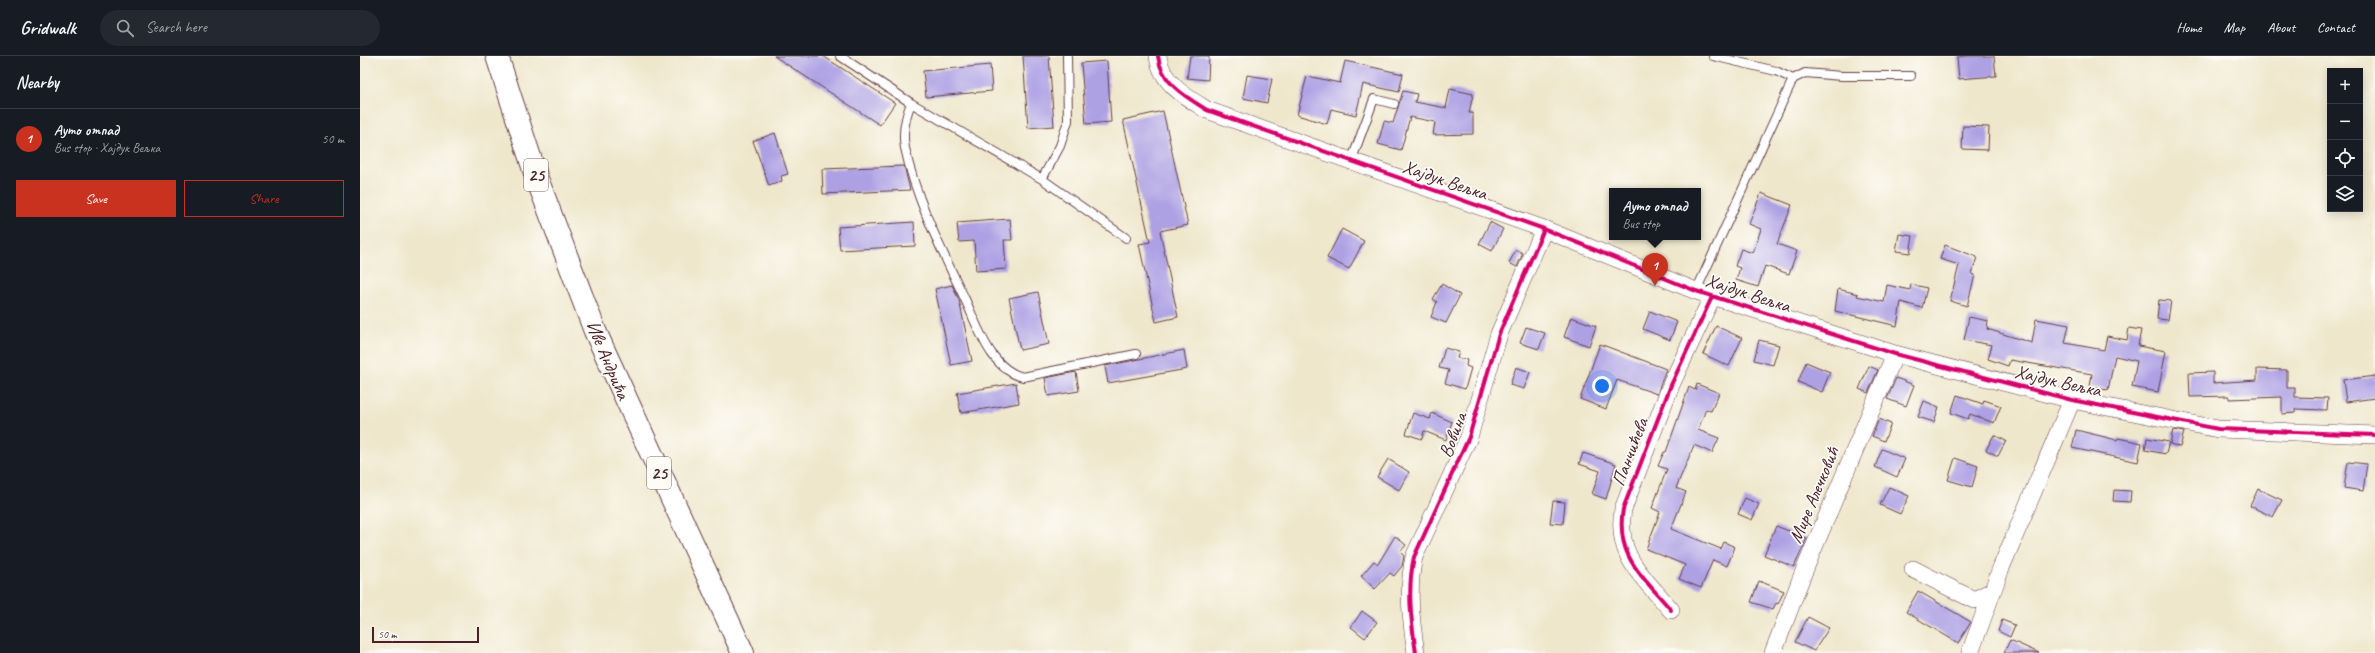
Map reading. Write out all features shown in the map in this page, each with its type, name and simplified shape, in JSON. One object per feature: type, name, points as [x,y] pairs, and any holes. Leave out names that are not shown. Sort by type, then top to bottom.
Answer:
[{"type":"main road","name":"Иве Андрића","points":[[498,56],[536,176],[592,325],[743,653]]},
{"type":"street","name":"Хајдук Вељка","points":[[1158,56],[1159,64],[1176,91],[1207,110],[1544,229],[1712,297],[1895,354],[2072,400],[2218,429],[2375,435]]},
{"type":"street","name":"Вовина","points":[[1416,653],[1409,600],[1414,556],[1464,448],[1477,413],[1499,334],[1544,229]]},
{"type":"street","name":"Панчићева","points":[[1672,610],[1628,559],[1622,542],[1621,521],[1623,509],[1671,386],[1712,297]]},
{"type":"street","name":"Мире Алечковић","points":[[1773,653],[1802,576],[1895,354]]},
{"type":"street","points":[[1970,653],[1992,591],[2072,400]]},
{"type":"street","points":[[1913,569],[1974,600],[1992,591]]},
{"type":"lane","points":[[840,56],[911,104],[1042,179],[1126,238]]},
{"type":"lane","points":[[1042,179],[1060,146],[1068,121],[1067,56]]},
{"type":"lane","points":[[1713,56],[1776,71],[1793,79]]},
{"type":"lane","points":[[1696,291],[1793,79],[1805,73],[1842,76],[1911,76]]},
{"type":"lane","points":[[1351,162],[1374,99],[1394,104]]},
{"type":"lane","points":[[911,104],[907,114],[904,136],[918,190],[929,222],[983,338],[999,363],[1011,374],[1023,377],[1136,354]]},
{"type":"building","points":[[774,56],[823,56],[895,103],[880,125]]},
{"type":"building","points":[[1023,56],[1049,56],[1054,126],[1028,128]]},
{"type":"building","points":[[1190,56],[1209,56],[1208,80],[1187,78]]},
{"type":"building","points":[[1994,56],[1996,76],[1959,79],[1957,57]]},
{"type":"building","points":[[1107,61],[1111,122],[1086,124],[1081,63]]},
{"type":"building","points":[[1345,61],[1403,74],[1399,92],[1363,84],[1356,115],[1331,109],[1327,124],[1297,115],[1307,76],[1340,83]]},
{"type":"building","points":[[990,65],[992,91],[926,97],[923,71]]},
{"type":"building","points":[[1247,75],[1272,79],[1267,103],[1243,98]]},
{"type":"building","points":[[1450,89],[1473,94],[1469,113],[1473,113],[1473,134],[1433,135],[1435,122],[1410,117],[1401,150],[1378,144],[1384,121],[1393,123],[1403,91],[1417,94],[1415,102],[1446,108]]},
{"type":"building","points":[[1163,111],[1188,225],[1160,231],[1178,317],[1156,322],[1139,244],[1150,242],[1123,120]]},
{"type":"building","points":[[1963,126],[1989,127],[1988,150],[1962,149]]},
{"type":"building","points":[[775,133],[788,174],[781,176],[782,181],[769,186],[753,141]]},
{"type":"building","points":[[904,166],[910,190],[823,194],[822,169]]},
{"type":"building","points":[[1761,193],[1792,205],[1777,244],[1797,251],[1789,274],[1765,266],[1758,287],[1736,280],[1740,268],[1735,266],[1741,249],[1753,253],[1761,229],[1749,224]]},
{"type":"building","points":[[1010,219],[1012,240],[1004,240],[1006,269],[976,271],[974,241],[959,242],[957,223]]},
{"type":"building","points":[[914,222],[915,246],[840,250],[838,227]]},
{"type":"building","points":[[1490,222],[1503,229],[1492,251],[1479,244]]},
{"type":"building","points":[[1342,229],[1364,241],[1349,269],[1327,258]]},
{"type":"building","points":[[1899,234],[1913,236],[1910,253],[1896,251]]},
{"type":"building","points":[[1945,245],[1977,257],[1972,274],[1975,275],[1967,306],[1950,301],[1959,265],[1940,259]]},
{"type":"building","points":[[1516,250],[1523,253],[1517,267],[1509,263]]},
{"type":"building","points":[[1442,284],[1460,295],[1446,323],[1431,317],[1437,302],[1433,299]]},
{"type":"building","points":[[1911,284],[1927,288],[1922,308],[1901,302],[1897,326],[1835,311],[1838,289],[1858,294],[1857,296],[1884,302],[1887,285],[1910,290]]},
{"type":"building","points":[[952,285],[959,300],[972,361],[951,365],[935,289]]},
{"type":"building","points":[[1038,292],[1049,344],[1020,350],[1009,298]]},
{"type":"building","points":[[2159,300],[2171,301],[2168,320],[2157,319]]},
{"type":"building","points":[[1650,311],[1677,322],[1670,340],[1643,329]]},
{"type":"building","points":[[1571,317],[1596,326],[1589,346],[1564,337]]},
{"type":"building","points":[[1969,317],[1988,321],[1987,329],[2032,343],[2036,319],[2069,325],[2065,343],[2104,350],[2107,336],[2127,340],[2129,328],[2141,330],[2138,346],[2166,351],[2158,392],[2132,387],[2137,361],[2115,356],[2108,390],[2090,387],[2092,374],[2010,360],[2008,366],[1988,359],[1992,345],[1964,340]]},
{"type":"building","points":[[1716,326],[1742,338],[1729,366],[1703,354]]},
{"type":"building","points":[[1526,327],[1545,333],[1539,349],[1520,343]]},
{"type":"building","points":[[1759,340],[1779,345],[1773,365],[1754,360]]},
{"type":"building","points":[[1600,344],[1666,369],[1657,394],[1617,380],[1606,409],[1580,399]]},
{"type":"building","points":[[1445,348],[1459,352],[1457,358],[1467,360],[1466,366],[1471,368],[1465,389],[1445,383],[1449,370],[1439,368]]},
{"type":"building","points":[[1184,350],[1187,369],[1108,383],[1105,366]]},
{"type":"building","points":[[1806,362],[1830,372],[1822,392],[1798,382]]},
{"type":"building","points":[[1869,366],[1878,370],[1868,393],[1859,389]]},
{"type":"building","points":[[1516,367],[1530,372],[1524,389],[1510,385]]},
{"type":"building","points":[[2257,369],[2287,370],[2287,388],[2295,388],[2295,397],[2328,398],[2327,410],[2295,409],[2295,413],[2282,414],[2282,397],[2229,399],[2229,396],[2190,397],[2189,373],[2213,372],[2213,383],[2257,380]]},
{"type":"building","points":[[1076,372],[1079,391],[1048,396],[1045,378]]},
{"type":"building","points":[[2375,376],[2375,398],[2346,402],[2343,380]]},
{"type":"building","points":[[1896,378],[1914,385],[1906,406],[1887,399]]},
{"type":"building","points":[[1016,383],[1019,403],[961,413],[957,393]]},
{"type":"building","points":[[1697,384],[1719,393],[1711,411],[1706,409],[1698,430],[1719,438],[1712,453],[1694,445],[1676,488],[1686,492],[1671,529],[1721,549],[1724,542],[1735,547],[1727,566],[1713,560],[1701,588],[1679,579],[1685,565],[1646,549],[1660,512],[1652,508],[1667,469],[1658,466],[1664,452],[1666,452],[1689,387],[1695,390]]},
{"type":"building","points":[[1957,395],[1983,404],[1984,400],[2001,406],[1994,423],[1970,414],[1968,419],[1951,413]]},
{"type":"building","points":[[1924,401],[1939,407],[1934,422],[1918,417]]},
{"type":"building","points":[[1413,413],[1430,419],[1432,413],[1452,422],[1446,440],[1424,431],[1422,439],[1406,434]]},
{"type":"building","points":[[1879,419],[1891,424],[1884,441],[1872,436]]},
{"type":"building","points":[[2076,430],[2117,440],[2118,438],[2142,443],[2138,462],[2072,448]]},
{"type":"building","points":[[2173,430],[2184,432],[2180,447],[2170,444]]},
{"type":"building","points":[[1994,435],[2006,441],[1998,456],[1986,450]]},
{"type":"building","points":[[2147,438],[2169,442],[2166,454],[2145,450]]},
{"type":"building","points":[[1882,449],[1905,459],[1897,477],[1875,467]]},
{"type":"building","points":[[1583,453],[1616,464],[1606,499],[1592,494],[1600,471],[1579,464]]},
{"type":"building","points":[[1955,458],[1978,466],[1972,487],[1948,480]]},
{"type":"building","points":[[1388,459],[1409,472],[1399,490],[1377,477]]},
{"type":"building","points":[[2348,462],[2367,464],[2363,491],[2344,488]]},
{"type":"building","points":[[1889,487],[1909,496],[1900,514],[1880,505]]},
{"type":"building","points":[[2258,489],[2282,500],[2273,517],[2250,506]]},
{"type":"building","points":[[2114,490],[2131,491],[2130,502],[2113,501]]},
{"type":"building","points":[[1745,498],[1759,504],[1752,520],[1738,514]]},
{"type":"building","points":[[1553,501],[1565,502],[1563,524],[1550,523]]},
{"type":"building","points":[[1776,526],[1807,538],[1794,567],[1764,555]]},
{"type":"building","points":[[1395,536],[1406,545],[1400,552],[1404,556],[1402,566],[1394,576],[1390,573],[1375,589],[1361,576],[1374,561],[1378,564]]},
{"type":"building","points":[[1759,581],[1784,591],[1778,604],[1776,603],[1773,609],[1751,602]]},
{"type":"building","points":[[1918,591],[1971,622],[1958,643],[1906,612]]},
{"type":"building","points":[[1362,611],[1377,622],[1365,638],[1351,627]]},
{"type":"building","points":[[1808,617],[1829,628],[1814,651],[1795,642]]},
{"type":"building","points":[[2002,620],[2015,625],[2010,637],[1998,631]]},
{"type":"building","points":[[2010,640],[2039,653],[2004,653]]},
{"type":"cycle path","points":[[1158,56],[1160,66],[1169,82],[1191,100],[1207,110],[1544,229],[1696,291],[1895,354],[2072,400],[2218,429],[2375,435]]},
{"type":"cycle path","points":[[1416,653],[1411,617],[1410,593],[1414,557],[1469,437],[1499,334],[1544,229]]},
{"type":"cycle path","points":[[1671,610],[1641,576],[1627,553],[1623,540],[1623,509],[1671,385],[1712,297]]},
{"type":"place","name":"Ауто отпад","points":[[1655,286]]}]
